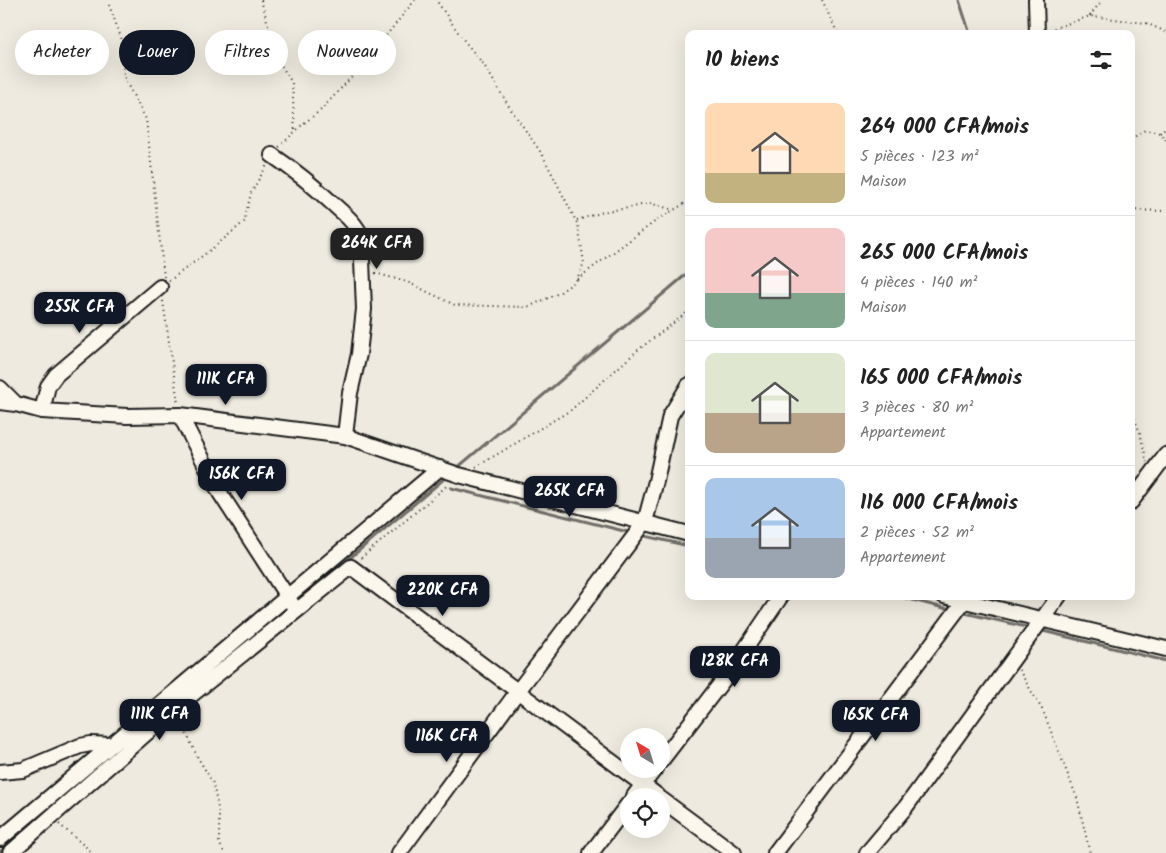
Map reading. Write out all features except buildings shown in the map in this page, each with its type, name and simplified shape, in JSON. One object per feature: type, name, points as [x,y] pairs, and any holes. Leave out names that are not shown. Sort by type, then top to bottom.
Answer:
[{"type":"street","points":[[1036,0],[1042,30]]},
{"type":"street","points":[[272,155],[305,178],[356,226],[360,236],[364,309],[345,436]]},
{"type":"street","points":[[42,411],[48,386],[56,375],[160,287]]},
{"type":"street","points":[[0,388],[16,404]]},
{"type":"street","points":[[399,853],[645,522],[670,416],[685,392]]},
{"type":"street","points":[[0,402],[42,411],[126,416],[180,415],[345,436],[440,468],[454,480],[645,522],[685,533]]},
{"type":"street","points":[[180,415],[220,493],[296,611]]},
{"type":"street","points":[[1135,497],[1166,456]]},
{"type":"street","points":[[0,839],[440,468]]},
{"type":"street","points":[[10,853],[174,709],[351,567],[518,691],[634,788]]},
{"type":"street","points":[[670,749],[731,670],[778,600]]},
{"type":"street","points":[[960,600],[1166,649]]},
{"type":"street","points":[[867,853],[905,808],[1056,600]]},
{"type":"street","points":[[775,853],[964,601]]},
{"type":"street","points":[[0,772],[23,770],[80,746],[91,744],[110,745]]},
{"type":"street","points":[[640,788],[648,778]]},
{"type":"street","points":[[670,806],[734,853]]},
{"type":"street","points":[[591,853],[620,815]]},
{"type":"path","points":[[261,0],[268,24],[272,50],[292,83],[295,132]]},
{"type":"path","points":[[109,5],[122,40],[122,61],[125,80],[146,119],[165,284],[244,222],[251,193],[272,155],[321,110],[360,68],[415,0]]},
{"type":"path","points":[[436,0],[462,38],[484,65],[510,108],[542,154],[576,220],[584,263],[576,281]]},
{"type":"path","points":[[822,0],[836,30]]},
{"type":"path","points":[[1090,16],[1102,0]]},
{"type":"path","points":[[1048,30],[1090,16],[1146,23],[1166,32]]},
{"type":"path","points":[[1160,133],[1166,127]]},
{"type":"path","points":[[1135,136],[1145,130],[1160,133],[1166,140]]},
{"type":"path","points":[[576,220],[607,211],[649,203],[674,210]]},
{"type":"path","points":[[363,269],[408,282],[455,306],[528,307],[559,293],[626,242],[685,203]]},
{"type":"path","points":[[1135,210],[1166,211]]},
{"type":"path","points":[[160,287],[180,415]]},
{"type":"path","points":[[351,567],[454,480],[571,410],[638,350],[685,314]]},
{"type":"path","points":[[1135,420],[1140,433],[1149,479]]},
{"type":"path","points":[[1013,661],[1043,711],[1077,798],[1090,853]]},
{"type":"path","points":[[174,709],[198,758],[213,783],[219,813],[219,842],[224,853]]},
{"type":"path","points":[[51,818],[93,853]]},
{"type":"waterway","points":[[959,0],[969,30]]},
{"type":"waterway","points":[[457,468],[685,275]]},
{"type":"waterway","points":[[312,590],[445,478]]},
{"type":"waterway","points":[[451,488],[628,532]]},
{"type":"waterway","points":[[645,536],[685,545]]},
{"type":"waterway","points":[[913,600],[948,609]]},
{"type":"waterway","points":[[965,613],[1026,627]]},
{"type":"waterway","points":[[1043,631],[1166,661]]},
{"type":"waterway","points":[[0,852],[26,830]]}]
